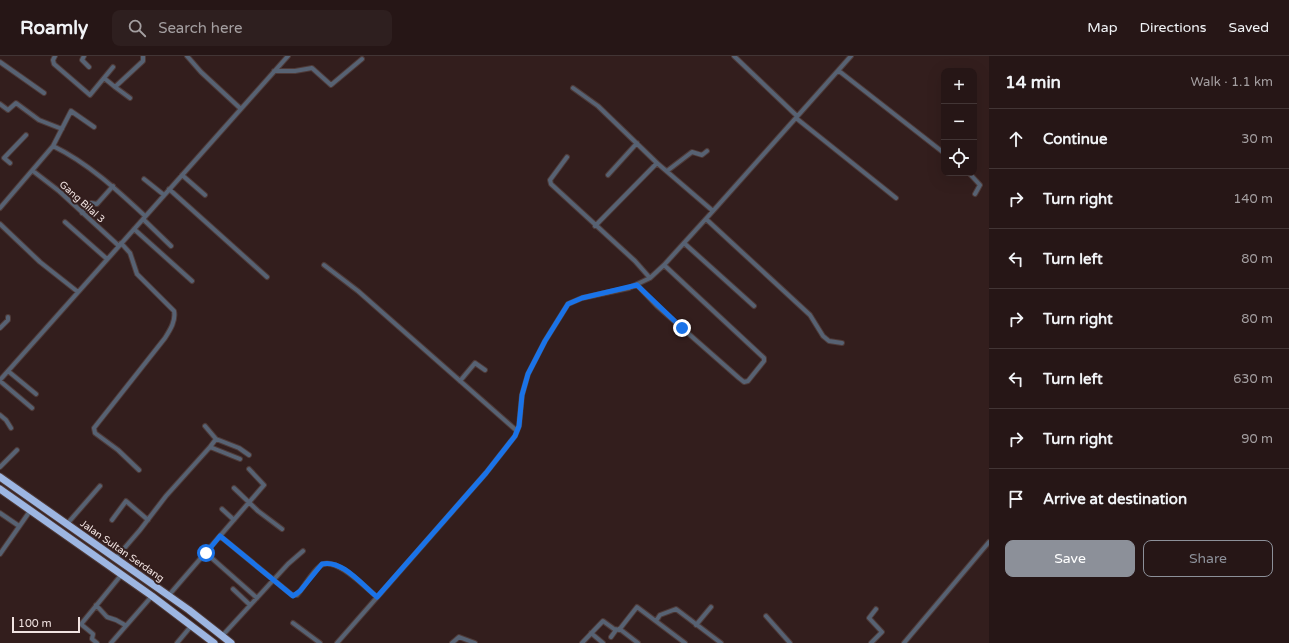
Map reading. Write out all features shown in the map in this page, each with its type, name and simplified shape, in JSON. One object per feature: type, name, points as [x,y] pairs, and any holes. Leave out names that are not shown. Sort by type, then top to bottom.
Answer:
[{"type":"highway","name":"Jalan Sultan Serdang","points":[[0,477],[169,596],[231,643]]},
{"type":"highway","name":"Jalan Sultan Serdang","points":[[0,489],[122,574],[192,625],[214,643]]},
{"type":"highway","points":[[21,504],[27,496]]},
{"type":"street","points":[[55,56],[53,61],[56,67],[90,95],[113,67]]},
{"type":"street","points":[[84,56],[82,60],[89,67]]},
{"type":"street","points":[[115,87],[143,61],[143,56]]},
{"type":"street","points":[[187,56],[201,72],[241,109]]},
{"type":"street","points":[[32,408],[0,381],[2,375],[8,371],[288,56]]},
{"type":"street","points":[[734,56],[796,117],[896,198]]},
{"type":"street","points":[[337,643],[486,473],[518,431],[522,395],[528,374],[545,341],[568,304],[582,298],[637,285],[650,278],[664,265],[706,219],[851,56]]},
{"type":"street","points":[[274,71],[295,71],[312,68],[331,85],[362,59]]},
{"type":"street","points":[[0,62],[44,93]]},
{"type":"street","points":[[839,71],[941,151]]},
{"type":"street","points":[[104,78],[130,98]]},
{"type":"street","points":[[573,88],[598,106],[657,163],[713,211]]},
{"type":"street","points":[[0,104],[8,110],[16,103],[39,120],[62,131]]},
{"type":"street","points":[[0,208],[53,146],[71,112],[94,127]]},
{"type":"street","points":[[4,158],[26,135]]},
{"type":"street","points":[[608,175],[638,143]]},
{"type":"street","points":[[53,146],[69,154],[113,186],[171,246]]},
{"type":"street","points":[[667,171],[692,152],[702,155],[707,151]]},
{"type":"street","points":[[0,155],[10,163]]},
{"type":"street","points":[[567,157],[552,176],[550,180],[551,184],[595,226],[635,261],[650,278]]},
{"type":"street","points":[[595,226],[657,163]]},
{"type":"street","name":"Gang Bilal 3","points":[[33,171],[130,253],[137,274],[174,311],[175,316],[173,325],[165,338],[94,428],[95,433],[118,450],[140,470]]},
{"type":"street","points":[[182,175],[205,195]]},
{"type":"street","points":[[972,176],[980,185],[976,194]]},
{"type":"street","points":[[144,179],[164,195]]},
{"type":"street","points":[[82,213],[91,203],[97,204],[113,186]]},
{"type":"street","points":[[169,190],[268,278]]},
{"type":"street","points":[[706,219],[810,315],[829,341],[842,343]]},
{"type":"street","points":[[65,222],[107,259]]},
{"type":"street","points":[[0,224],[40,262],[78,292]]},
{"type":"street","points":[[134,229],[192,281]]},
{"type":"street","points":[[684,243],[754,306]]},
{"type":"street","points":[[324,265],[358,291],[518,431]]},
{"type":"street","points":[[637,285],[657,306],[739,378],[744,382],[748,381],[764,361],[764,358],[664,265]]},
{"type":"street","points":[[0,328],[8,320],[8,317]]},
{"type":"street","points":[[460,381],[475,363],[485,370]]},
{"type":"street","points":[[8,371],[36,394]]},
{"type":"street","points":[[0,415],[6,420],[10,428]]},
{"type":"street","points":[[205,426],[216,439],[239,448],[249,455]]},
{"type":"street","points":[[115,559],[166,496],[216,439]]},
{"type":"street","points":[[210,447],[240,459]]},
{"type":"street","points":[[234,457],[239,448]]},
{"type":"street","points":[[0,467],[17,450]]},
{"type":"street","points":[[169,596],[264,485],[249,469]]},
{"type":"street","points":[[67,524],[100,486]]},
{"type":"street","points":[[234,488],[282,529]]},
{"type":"street","points":[[112,520],[126,501],[148,520]]},
{"type":"street","points":[[222,509],[234,520]]},
{"type":"street","points":[[0,554],[30,511]]},
{"type":"street","points":[[0,513],[19,526]]},
{"type":"street","points":[[220,536],[273,581],[295,596],[322,564],[334,564],[346,571],[377,597]]},
{"type":"street","points":[[904,643],[989,542]]},
{"type":"street","points":[[222,636],[302,551]]},
{"type":"street","points":[[206,553],[257,598]]},
{"type":"street","points":[[97,643],[92,639],[92,634],[82,625],[96,605],[122,574]]},
{"type":"street","points":[[233,589],[250,605]]},
{"type":"street","points":[[111,643],[125,625],[152,596]]},
{"type":"street","points":[[96,605],[107,617],[125,625]]},
{"type":"street","points":[[612,637],[637,607],[685,643]]},
{"type":"street","points":[[696,625],[711,607]]},
{"type":"street","points":[[656,620],[660,615],[675,609],[721,643]]},
{"type":"street","points":[[871,643],[882,632],[869,618],[876,609]]},
{"type":"street","points":[[766,616],[790,643]]},
{"type":"street","points":[[582,643],[603,621],[638,643]]},
{"type":"street","points":[[293,623],[320,643]]},
{"type":"street","points":[[177,643],[192,625]]},
{"type":"street","points":[[591,633],[603,643]]},
{"type":"street","points":[[452,643],[459,637],[475,643]]},
{"type":"route","points":[[206,553],[220,536],[292,596],[297,595],[322,564],[338,565],[377,597],[486,473],[515,436],[519,426],[522,395],[530,368],[568,304],[574,300],[637,285],[646,296],[682,328]]}]
